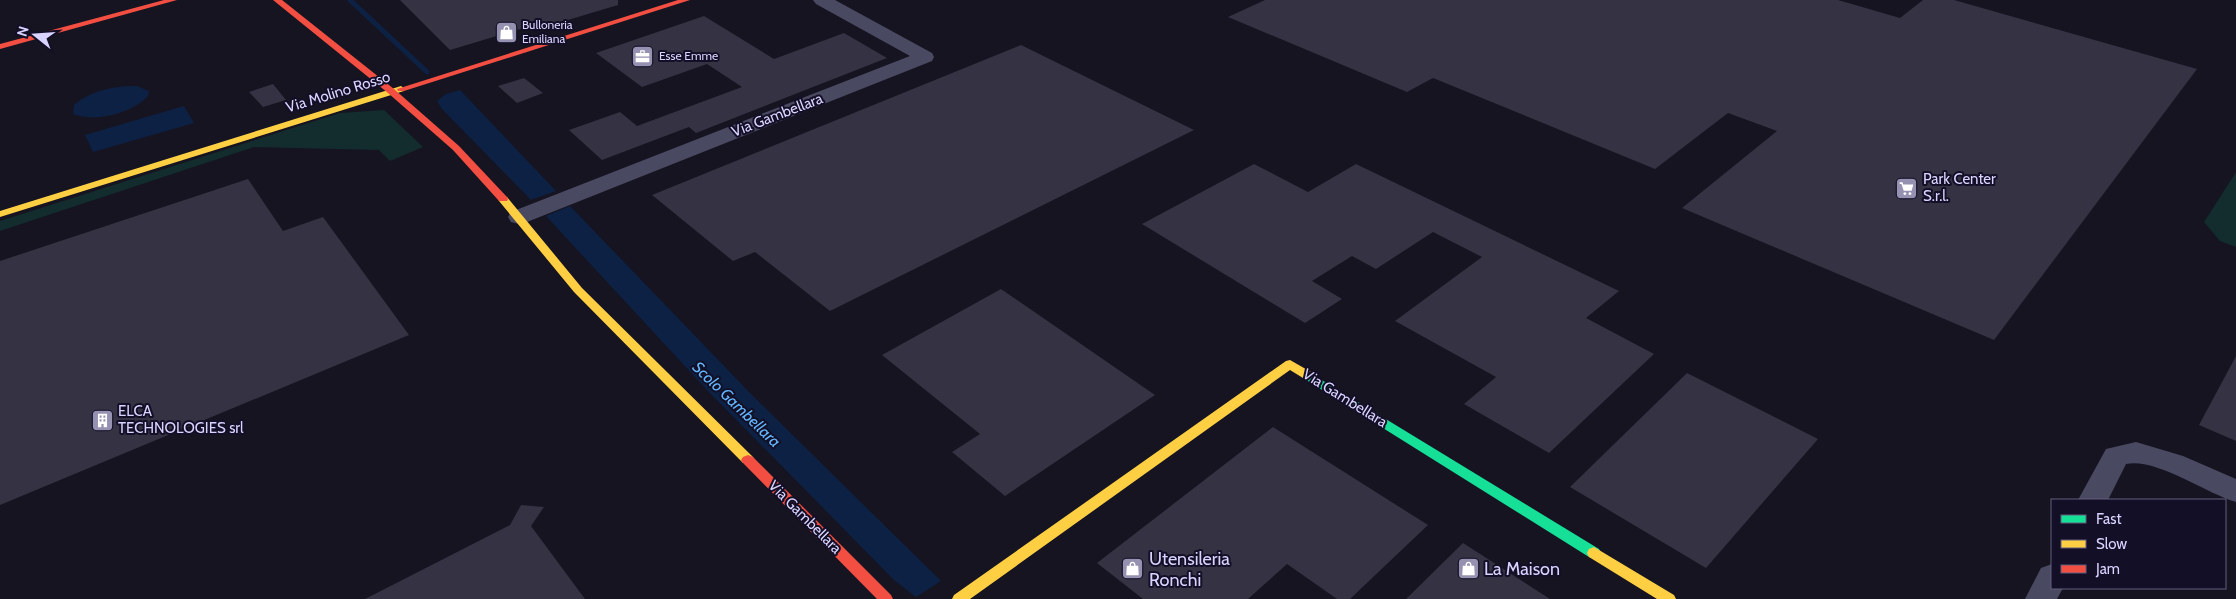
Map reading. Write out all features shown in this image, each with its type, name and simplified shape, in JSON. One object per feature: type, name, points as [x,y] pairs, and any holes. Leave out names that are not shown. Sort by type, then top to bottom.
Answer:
[{"type":"main road","points":[[0,48],[173,0]]},
{"type":"main road","name":"Via Gambellara","points":[[277,0],[391,91],[456,148],[519,217],[578,290],[886,599]]},
{"type":"main road","name":"Via Molino Rosso","points":[[0,214],[686,0]]},
{"type":"main road","name":"Via Gambellara","points":[[959,599],[1290,364],[1669,599]]},
{"type":"street","name":"Via Gambellara","points":[[519,217],[925,57],[822,0]]},
{"type":"street","points":[[2094,499],[2116,456],[2136,452],[2173,463],[2236,490]]},
{"type":"street","points":[[2041,599],[2051,579]]},
{"type":"green space","points":[[384,110],[423,147],[390,161],[379,150],[254,147],[0,231],[0,221],[340,113]]},
{"type":"green space","points":[[2236,172],[2236,247],[2220,241],[2204,222]]},
{"type":"water","points":[[137,86],[149,91],[148,96],[123,112],[103,117],[82,117],[73,114],[74,105],[96,92],[112,88]]},
{"type":"water","points":[[460,90],[556,191],[531,200],[442,109],[437,101],[446,94]]},
{"type":"water","points":[[184,106],[194,123],[93,152],[85,135]]},
{"type":"water","points":[[570,206],[751,394],[941,581],[916,597],[894,580],[708,391],[546,216]]},
{"type":"building","points":[[400,0],[618,0],[618,5],[541,28],[537,24],[450,50]]},
{"type":"building","name":"Park Center S.r.l.","points":[[1265,0],[1838,0],[1900,18],[1923,0],[1954,0],[2197,69],[1994,340],[1682,208],[1777,131],[1728,113],[1655,169],[1433,78],[1407,92],[1228,17]]},
{"type":"building","points":[[704,16],[774,59],[844,33],[887,58],[696,133],[689,127],[602,160],[569,130],[620,112],[637,126],[742,87],[707,64],[642,87],[596,53]]},
{"type":"building","points":[[1021,45],[1194,130],[830,311],[755,252],[733,261],[652,195]]},
{"type":"building","points":[[524,78],[543,93],[517,103],[498,86]]},
{"type":"building","points":[[273,84],[286,100],[263,107],[249,92]]},
{"type":"building","points":[[1254,164],[1308,192],[1356,164],[1619,291],[1586,318],[1654,354],[1549,453],[1464,404],[1496,377],[1395,321],[1482,257],[1433,232],[1376,269],[1352,256],[1312,281],[1342,299],[1305,323],[1142,224]]},
{"type":"building","name":"ELCA TECHNOLOGIES srl","points":[[248,179],[283,231],[323,217],[409,335],[0,505],[0,261]]},
{"type":"building","points":[[1001,289],[1155,395],[1005,496],[952,452],[980,434],[882,355]]},
{"type":"building","points":[[2236,356],[2236,441],[2199,425]]},
{"type":"building","points":[[1687,373],[1818,439],[1706,568],[1570,487]]},
{"type":"building","points":[[1273,427],[1428,525],[1350,599],[1337,599],[1287,564],[1248,599],[1143,599],[1097,563]]},
{"type":"building","points":[[521,505],[544,507],[531,526],[585,599],[365,599],[510,525]]},
{"type":"building","points":[[1463,543],[1550,599],[1406,599]]},
{"type":"waterway","name":"Scolo Gambellara","points":[[350,0],[427,72]]},
{"type":"traffic: fast","points":[[1307,375],[1594,553]]},
{"type":"traffic: slow","points":[[0,214],[401,89]]},
{"type":"traffic: slow","points":[[503,199],[578,290],[748,460]]},
{"type":"traffic: slow","points":[[959,599],[1290,364],[1307,375]]},
{"type":"traffic: slow","points":[[1594,553],[1669,599]]},
{"type":"traffic: jam","points":[[0,47],[173,0]]},
{"type":"traffic: jam","points":[[277,0],[391,91],[456,148],[503,199]]},
{"type":"traffic: jam","points":[[401,89],[686,0]]},
{"type":"traffic: jam","points":[[748,460],[886,599]]},
{"type":"place","name":"Bulloneria Emiliana","points":[[506,32]]},
{"type":"place","name":"Esse Emme","points":[[643,56]]},
{"type":"place","name":"Park Center S.r.l.","points":[[1907,188]]},
{"type":"place","name":"ELCA TECHNOLOGIES srl","points":[[102,420]]},
{"type":"place","name":"Utensileria Ronchi","points":[[1133,569]]},
{"type":"place","name":"La Maison","points":[[1468,569]]}]
